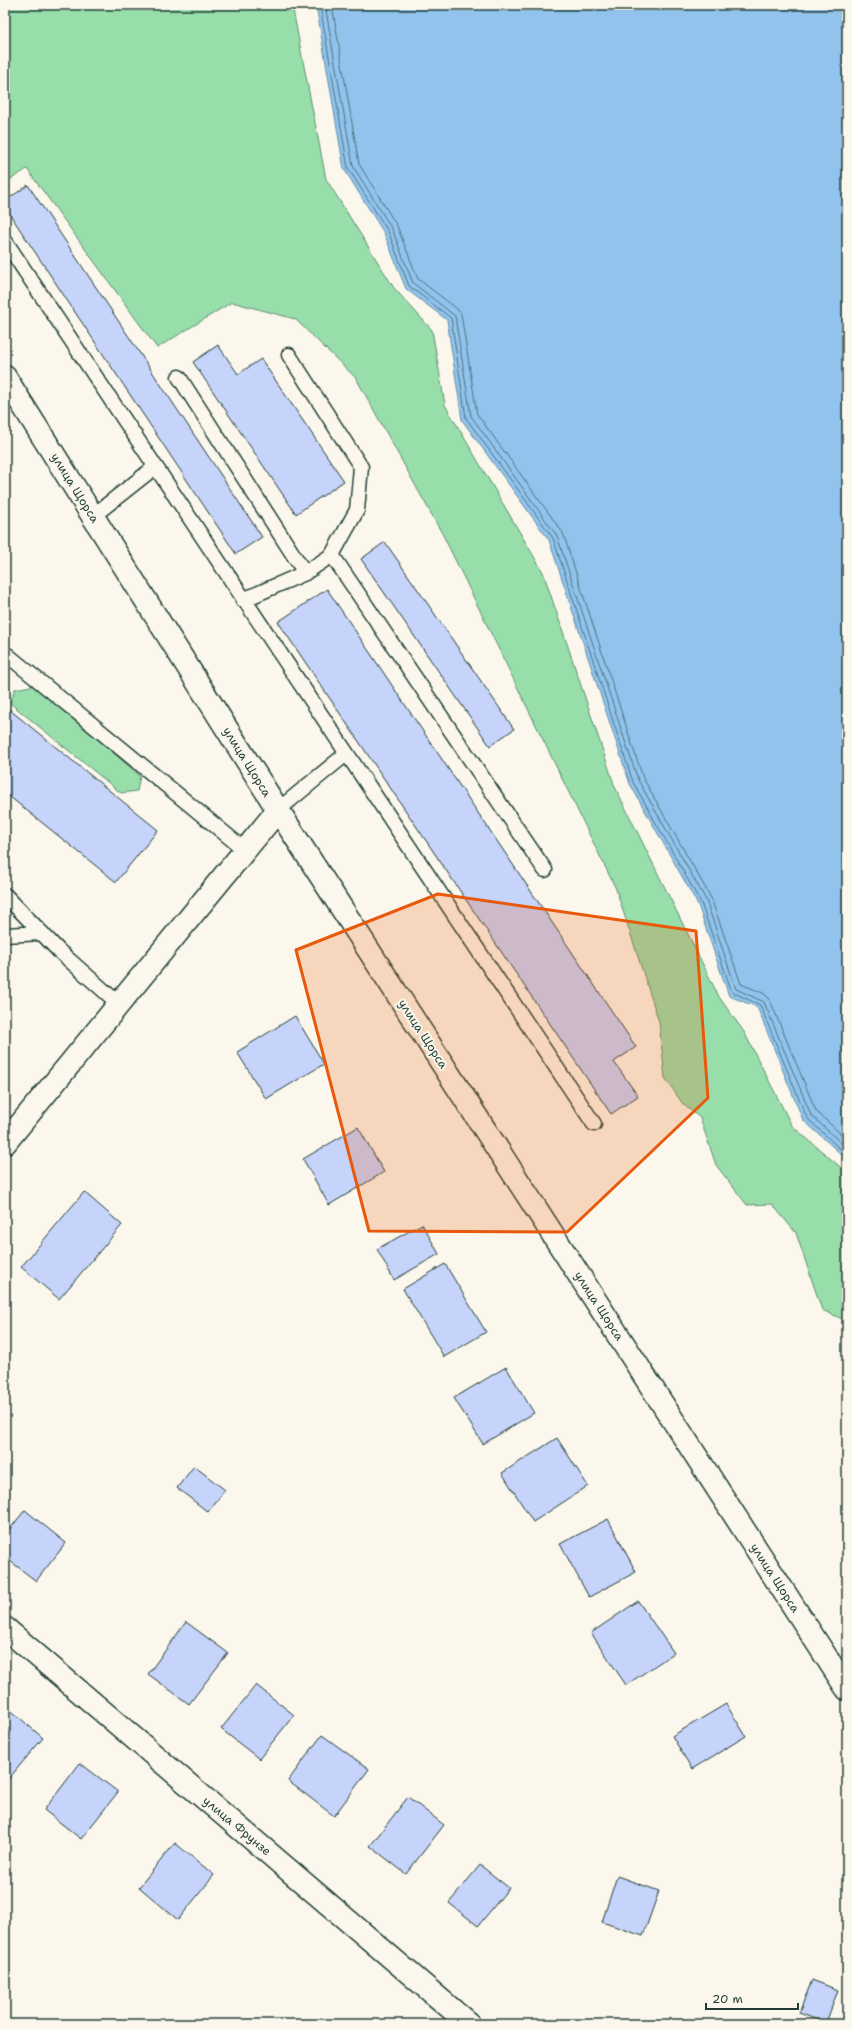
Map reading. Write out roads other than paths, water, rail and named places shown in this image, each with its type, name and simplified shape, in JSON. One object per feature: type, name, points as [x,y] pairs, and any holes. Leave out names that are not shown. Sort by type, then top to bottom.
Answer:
[{"type":"street","name":"улица Щорса","points":[[5,376],[278,810],[847,1689]]},
{"type":"street","points":[[5,1143],[278,810]]},
{"type":"street","name":"улица Фрунзе","points":[[5,1628],[469,2024]]},
{"type":"lane","points":[[5,241],[243,600],[594,1124]]},
{"type":"lane","points":[[243,600],[305,573],[332,555],[357,510],[361,467],[289,355]]},
{"type":"lane","points":[[179,377],[305,573]]},
{"type":"lane","points":[[92,516],[155,467]]},
{"type":"lane","points":[[332,555],[545,870]]},
{"type":"lane","points":[[5,653],[245,850]]},
{"type":"lane","points":[[278,810],[346,754]]},
{"type":"lane","points":[[5,896],[42,934],[119,1004]]},
{"type":"lane","points":[[5,935],[42,934]]},
{"type":"water","points":[[316,5],[847,5],[847,1150],[842,1155],[803,1120],[757,1007],[729,996],[698,905],[630,784],[549,540],[462,420],[447,320],[406,289],[384,233],[344,169]]}]
